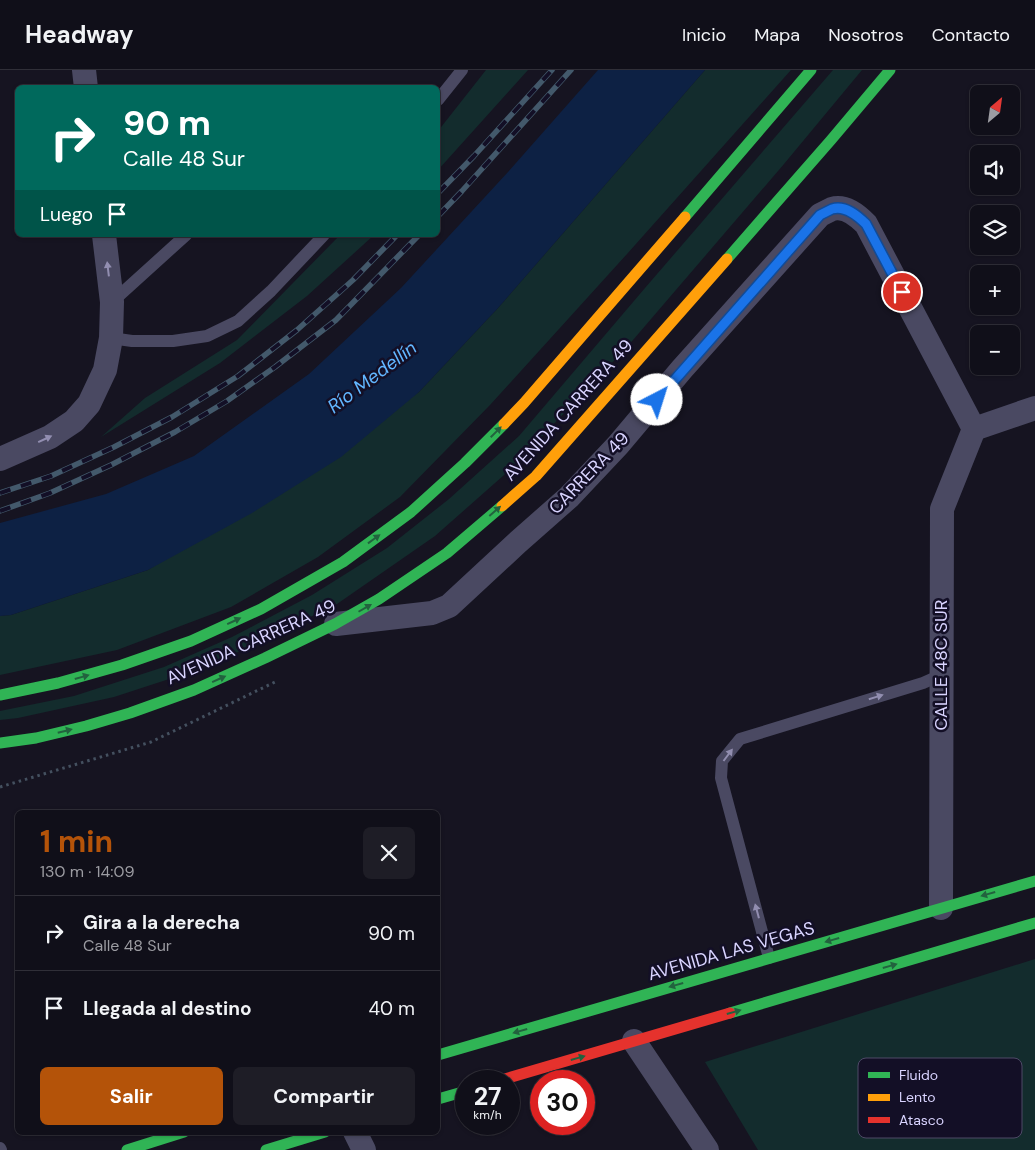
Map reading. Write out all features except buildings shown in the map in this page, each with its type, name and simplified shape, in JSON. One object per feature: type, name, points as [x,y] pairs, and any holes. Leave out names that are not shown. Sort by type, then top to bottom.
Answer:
[{"type":"main road","name":"AVENIDA CARRERA 49","points":[[0,695],[58,683],[122,666],[190,641],[261,609],[343,562],[411,512],[465,463],[524,403],[811,70]]},
{"type":"main road","name":"AVENIDA CARRERA 49","points":[[0,743],[36,738],[86,726],[130,713],[194,690],[335,624],[379,599],[447,553],[536,476],[831,140],[890,70]]},
{"type":"main road","points":[[0,753],[36,738]]},
{"type":"main road","name":"AVENIDA LAS VEGAS","points":[[440,1055],[1035,880]]},
{"type":"main road","points":[[520,1075],[1035,923]]},
{"type":"main road","points":[[440,1098],[455,1094]]},
{"type":"main road","points":[[127,1150],[169,1135]]},
{"type":"main road","points":[[266,1150],[314,1135]]},
{"type":"street","points":[[84,70],[86,85]]},
{"type":"street","name":"CARRERA 49","points":[[335,624],[432,613],[449,606],[570,497],[820,215],[834,208],[847,210],[857,215],[866,224],[974,428]]},
{"type":"street","points":[[0,458],[50,438],[74,421],[89,404],[105,370],[111,338],[112,302],[104,237]]},
{"type":"street","points":[[974,428],[1035,408]]},
{"type":"street","name":"CALLE 48C SUR","points":[[941,908],[942,509],[974,428]]},
{"type":"street","points":[[634,1041],[707,1150]]},
{"type":"street","points":[[356,1135],[364,1150]]},
{"type":"lane","points":[[440,98],[462,70]]},
{"type":"lane","points":[[112,302],[184,237]]},
{"type":"lane","points":[[111,338],[132,341],[173,341],[207,336],[238,321],[322,237]]},
{"type":"lane","points":[[769,958],[722,778],[722,762],[740,739],[923,683],[941,675]]},
{"type":"green space","points":[[486,70],[528,70],[440,168],[440,128]]},
{"type":"green space","points":[[705,70],[791,70],[490,405],[400,497],[318,557],[231,607],[117,650],[0,675],[0,616],[11,615],[148,570],[419,392],[498,308]]},
{"type":"green space","points":[[833,70],[862,70],[627,347],[512,468],[435,536],[337,604],[209,666],[114,697],[18,718],[0,720],[0,711],[74,696],[164,667],[232,637],[312,595],[387,548],[449,499],[519,436]]},
{"type":"green space","points":[[338,237],[372,237],[307,296],[220,363],[101,437],[145,398],[237,340]]},
{"type":"green space","points":[[1035,959],[1035,1150],[758,1150],[705,1062]]},
{"type":"water","name":"Río Medellín","points":[[598,70],[705,70],[498,308],[419,392],[341,457],[252,513],[148,570],[11,615],[0,616],[0,523],[106,494],[194,456],[309,374],[401,288],[508,172]]},
{"type":"railway","points":[[440,191],[552,70]]},
{"type":"railway","points":[[440,214],[571,70]]},
{"type":"railway","points":[[0,493],[51,476],[114,447],[172,417],[238,376],[297,330],[353,280],[395,237]]},
{"type":"railway","points":[[0,511],[50,493],[111,465],[175,432],[227,401],[336,320],[417,237]]},
{"type":"traffic: fast","points":[[685,217],[811,70]]},
{"type":"traffic: fast","points":[[727,259],[890,70]]},
{"type":"traffic: fast","points":[[0,695],[58,683],[122,665],[191,641],[261,609],[343,562],[411,512],[465,463],[504,424]]},
{"type":"traffic: fast","points":[[0,743],[36,738],[130,713],[194,690],[265,658],[335,624],[379,599],[447,553],[502,506]]},
{"type":"traffic: fast","points":[[440,1054],[1035,881]]},
{"type":"traffic: fast","points":[[730,1013],[1035,923]]},
{"type":"traffic: fast","points":[[440,1098],[455,1094]]},
{"type":"traffic: fast","points":[[127,1150],[174,1135]]},
{"type":"traffic: fast","points":[[266,1150],[315,1135]]},
{"type":"traffic: slow","points":[[504,424],[685,217]]},
{"type":"traffic: slow","points":[[502,506],[536,476],[727,259]]},
{"type":"traffic: jam","points":[[520,1075],[730,1013]]},
{"type":"route","points":[[657,400],[682,369],[820,215],[834,208],[847,210],[857,215],[866,224],[902,292]]}]
